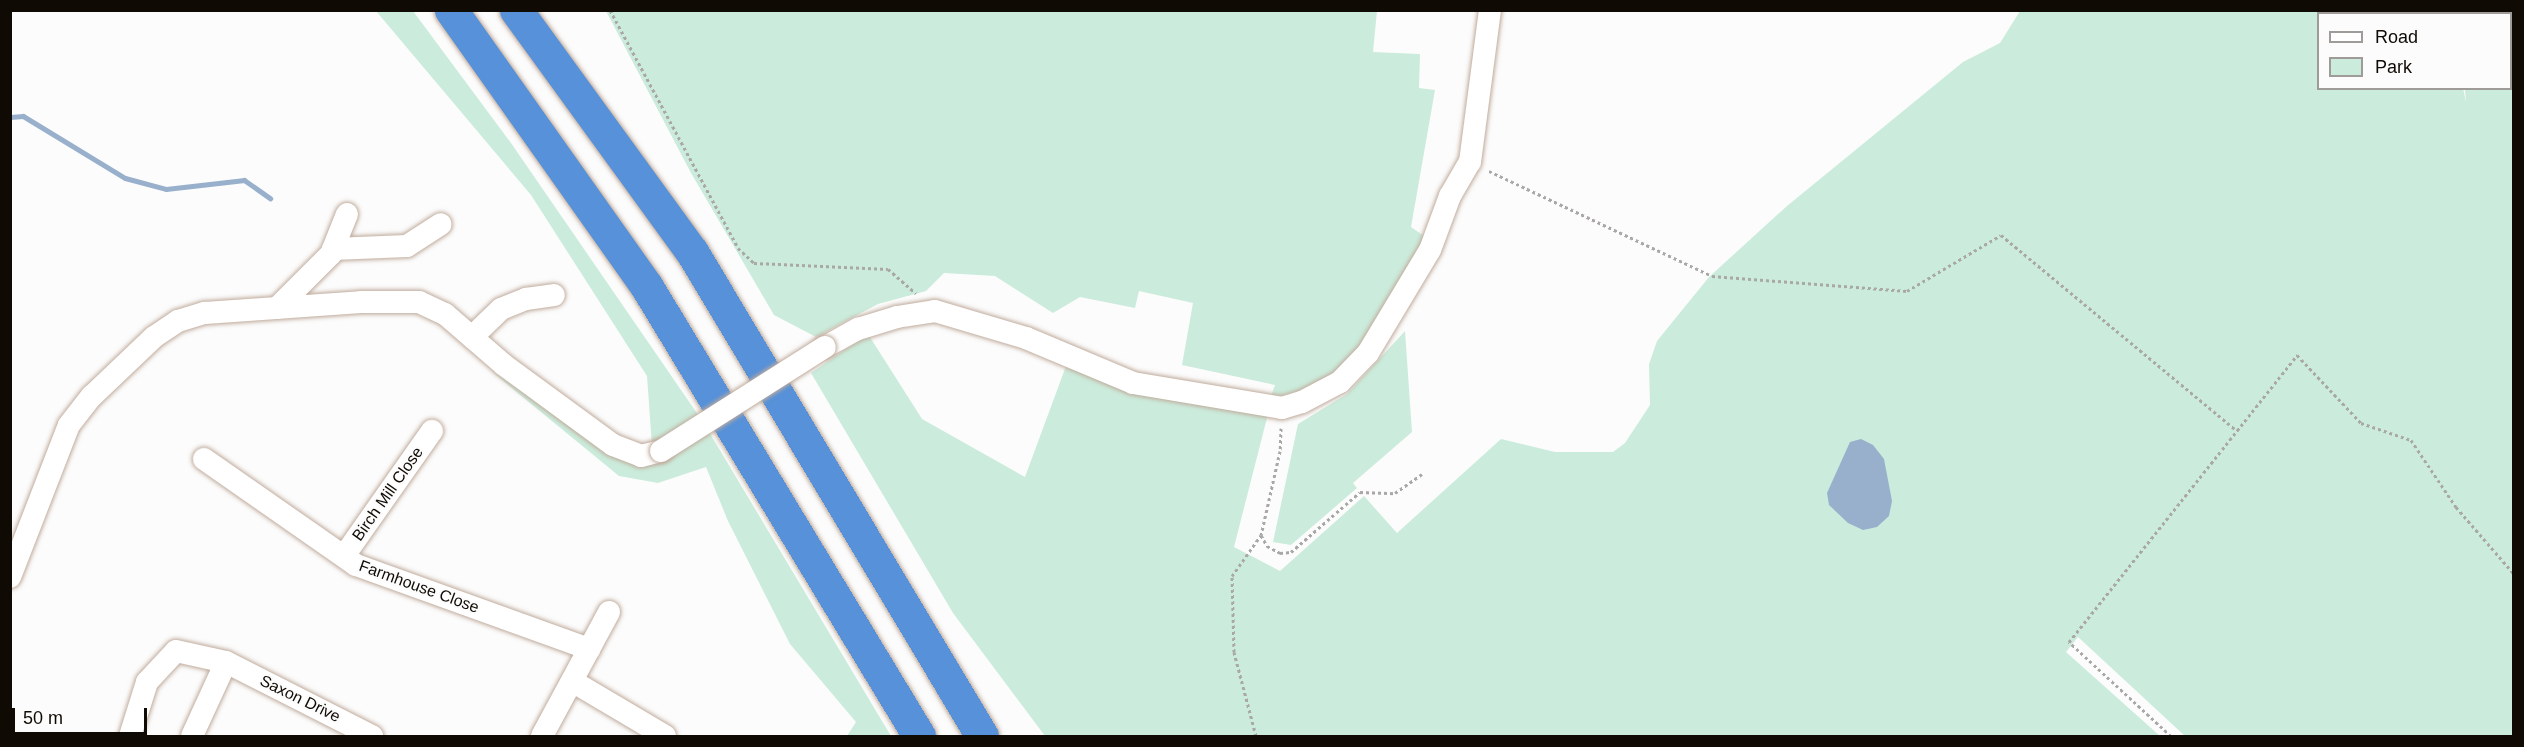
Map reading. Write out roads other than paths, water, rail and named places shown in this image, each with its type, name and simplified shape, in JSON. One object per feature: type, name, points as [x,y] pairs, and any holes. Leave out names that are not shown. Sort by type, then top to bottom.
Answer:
[{"type":"highway","points":[[452,10],[647,287],[919,736]]},
{"type":"highway","points":[[519,13],[692,252],[982,736]]},
{"type":"street","points":[[10,577],[61,443],[92,396],[154,337],[178,321],[205,313],[419,302],[444,314],[613,445],[640,456],[662,452],[825,347],[858,329],[897,316],[936,311],[1026,338],[1134,383],[1282,408],[1340,382],[1368,353],[1425,260],[1450,196],[1470,162],[1490,10]]},
{"type":"street","points":[[278,308],[333,249],[347,214]]},
{"type":"street","points":[[333,249],[407,246],[441,224]]},
{"type":"street","points":[[472,337],[501,309],[526,299],[554,295]]},
{"type":"street","name":"Birch Mill Close","points":[[344,556],[432,431]]},
{"type":"street","name":"Farmhouse Close","points":[[204,459],[356,565],[589,649]]},
{"type":"street","points":[[542,736],[609,612]]},
{"type":"street","name":"Saxon Drive","points":[[130,736],[147,682],[176,651],[226,662],[372,736]]},
{"type":"street","points":[[192,736],[226,662]]},
{"type":"street","points":[[572,681],[665,736]]},
{"type":"water","points":[[1861,439],[1873,445],[1884,459],[1892,501],[1889,516],[1877,527],[1863,530],[1848,523],[1829,505],[1827,493],[1850,442]]},
{"type":"waterway","points":[[10,117],[23,116],[125,178],[166,189],[244,180],[270,198]]}]
